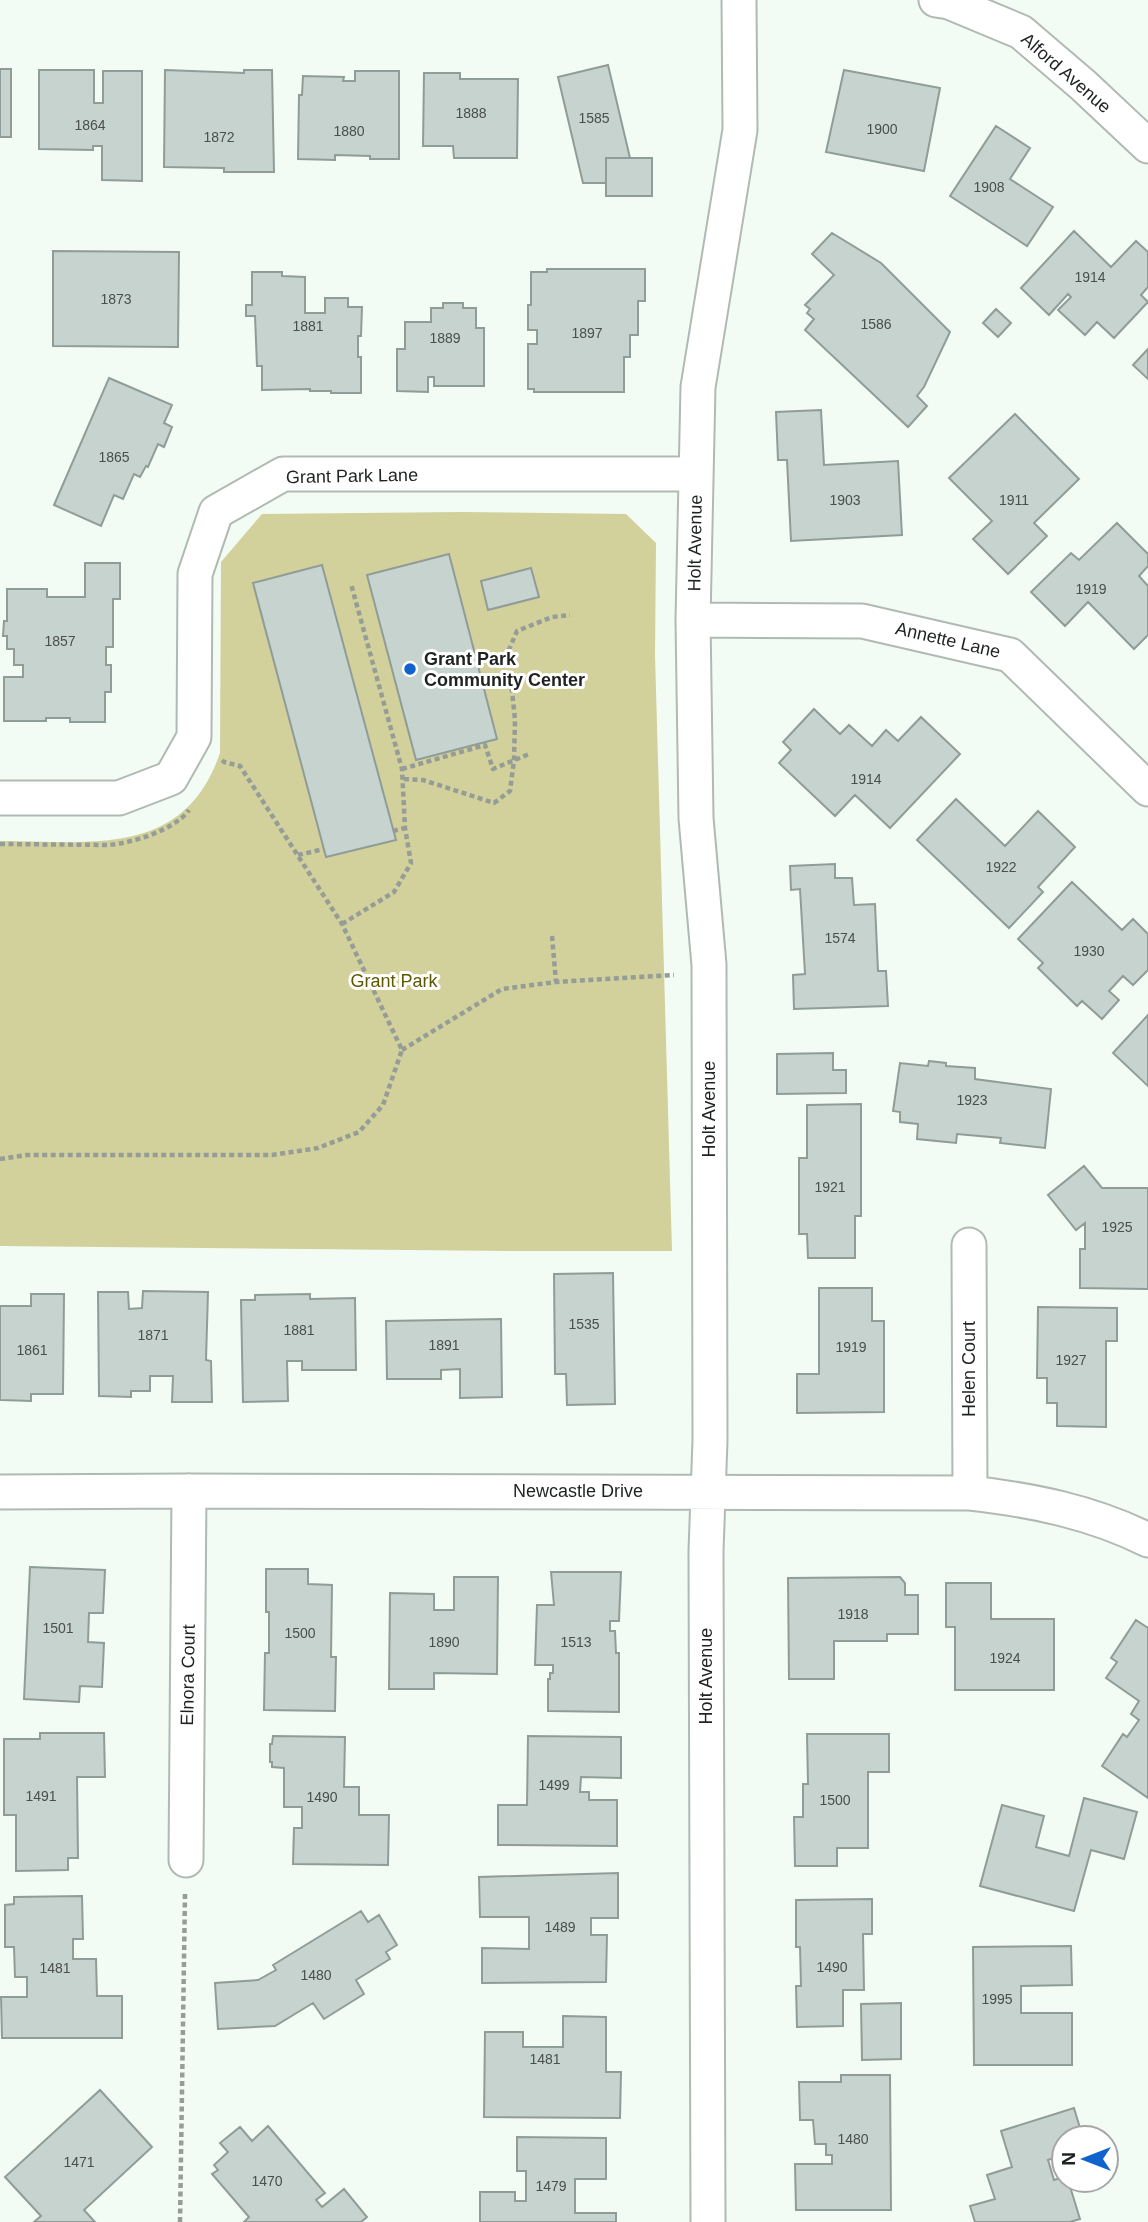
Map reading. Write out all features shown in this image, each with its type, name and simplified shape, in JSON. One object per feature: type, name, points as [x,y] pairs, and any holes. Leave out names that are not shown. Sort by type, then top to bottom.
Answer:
[{"type":"street","name":"Holt Avenue","points":[[708,2222],[706,1551],[710,1440],[709,973],[696,818],[693,620],[698,387],[740,131],[740,0]]},
{"type":"street","name":"Alford Avenue","points":[[936,0],[948,2],[1021,32],[1148,146]]},
{"type":"street","name":"Grant Park Lane","points":[[0,798],[119,799],[171,778],[194,737],[195,574],[216,512],[282,474],[696,474]]},
{"type":"street","name":"Annette Lane","points":[[693,620],[862,621],[1010,654],[1148,789]]},
{"type":"street","name":"Helen Court","points":[[969,1245],[970,1493]]},
{"type":"street","name":"Elnora Court","points":[[186,1860],[189,1491]]},
{"type":"street","name":"Newcastle Drive","points":[[0,1492],[970,1493],[1063,1508],[1126,1529],[1148,1540]]},
{"type":"path","points":[[342,923],[394,892],[411,863],[405,828],[402,768],[351,583]]},
{"type":"path","points":[[404,779],[424,780],[494,803],[510,791],[515,720],[508,652],[517,631],[552,617],[570,615]]},
{"type":"path","points":[[194,737],[224,762],[240,766],[342,923],[402,1050]]},
{"type":"path","points":[[402,768],[485,745],[493,769],[529,754]]},
{"type":"path","points":[[393,831],[405,828]]},
{"type":"path","points":[[298,855],[324,849]]},
{"type":"path","points":[[552,936],[556,982]]},
{"type":"path","points":[[0,1159],[27,1155],[272,1155],[318,1148],[359,1132],[383,1105],[402,1050],[502,989],[556,982],[709,973]]},
{"type":"path","points":[[180,2222],[186,1860]]},
{"type":"green space","name":"Grant Park","points":[[262,514],[626,514],[656,543],[655,655],[672,1251],[0,1246],[0,841],[67,842],[130,837],[158,827],[183,811],[204,787],[220,753],[221,562]]},
{"type":"building","points":[[608,65],[630,158],[606,158],[606,183],[583,183],[558,77]]},
{"type":"building","points":[[0,69],[11,69],[11,137],[0,137]]},
{"type":"building","points":[[39,70],[94,70],[94,103],[103,103],[103,71],[142,71],[142,181],[102,180],[102,146],[93,146],[93,150],[39,149]]},
{"type":"building","points":[[165,70],[244,73],[244,70],[272,70],[274,172],[224,172],[224,168],[164,167]]},
{"type":"building","points":[[844,70],[940,88],[924,171],[826,152]]},
{"type":"building","points":[[355,71],[399,71],[399,159],[335,155],[335,160],[298,159],[299,95],[302,95],[303,76],[344,77],[343,81],[355,81]]},
{"type":"building","points":[[424,73],[460,73],[460,79],[518,79],[517,158],[454,158],[453,146],[423,146]]},
{"type":"building","points":[[996,126],[1030,148],[1010,179],[1053,207],[1027,246],[950,196]]},
{"type":"building","points":[[606,158],[652,158],[652,196],[606,196]]},
{"type":"building","points":[[1074,231],[1111,267],[1136,241],[1148,252],[1148,287],[1141,295],[1148,302],[1114,338],[1097,322],[1085,335],[1058,310],[1071,297],[1068,294],[1049,315],[1021,288]]},
{"type":"building","points":[[832,233],[881,263],[950,332],[917,396],[927,406],[908,427],[805,330],[814,319],[807,313],[810,309],[805,305],[834,275],[812,254]]},
{"type":"building","points":[[53,251],[179,252],[178,347],[53,346]]},
{"type":"building","points":[[547,269],[645,269],[645,301],[638,301],[638,335],[630,335],[630,357],[624,357],[624,392],[534,392],[534,389],[528,389],[528,344],[537,344],[537,330],[528,330],[531,272],[547,272]]},
{"type":"building","points":[[252,272],[282,272],[282,276],[305,277],[305,313],[325,313],[325,298],[348,298],[348,307],[362,307],[361,336],[358,336],[361,393],[331,393],[310,389],[262,390],[262,366],[257,366],[255,316],[246,316],[246,305],[252,305]]},
{"type":"building","points":[[443,303],[463,303],[463,308],[476,308],[476,328],[484,328],[484,386],[434,386],[434,377],[428,377],[428,392],[397,391],[397,349],[405,349],[405,322],[431,322],[431,308],[443,308]]},
{"type":"building","points":[[996,309],[1011,323],[998,337],[983,323]]},
{"type":"building","points":[[1148,349],[1148,379],[1133,365]]},
{"type":"building","points":[[109,378],[172,405],[164,423],[172,427],[164,447],[158,444],[148,467],[146,466],[140,477],[134,474],[123,499],[114,495],[101,526],[54,505]]},
{"type":"building","points":[[821,410],[824,465],[898,461],[902,535],[791,541],[787,460],[778,460],[776,412]]},
{"type":"building","points":[[1015,414],[1079,479],[1034,523],[1047,536],[1008,574],[973,539],[992,521],[949,478]]},
{"type":"building","points":[[1117,523],[1148,554],[1148,566],[1139,576],[1148,586],[1148,635],[1134,649],[1088,602],[1065,626],[1031,592],[1071,553],[1079,560]]},
{"type":"building","points":[[449,554],[497,739],[416,760],[367,575]]},
{"type":"building","points":[[85,563],[120,563],[120,599],[113,599],[113,647],[106,647],[106,665],[111,665],[111,692],[105,692],[105,722],[70,722],[70,718],[4,721],[4,677],[23,677],[23,665],[14,665],[14,649],[7,649],[7,636],[3,636],[4,621],[7,621],[7,589],[47,589],[47,597],[85,597]]},
{"type":"building","points":[[322,565],[396,840],[326,857],[253,583]]},
{"type":"building","points":[[531,568],[539,597],[488,610],[481,581]]},
{"type":"building","points":[[814,709],[840,734],[849,725],[872,746],[886,730],[898,741],[921,717],[960,754],[890,828],[855,795],[835,816],[779,763],[791,750],[783,742]]},
{"type":"building","points":[[956,799],[1005,846],[1038,811],[1075,847],[1038,887],[1043,892],[1009,928],[917,840]]},
{"type":"building","points":[[835,864],[835,878],[852,878],[854,905],[875,904],[878,971],[886,971],[888,1006],[794,1009],[793,975],[805,974],[800,889],[791,890],[790,866]]},
{"type":"building","points":[[1072,882],[1122,930],[1133,919],[1148,934],[1148,970],[1133,985],[1123,976],[1109,991],[1119,1000],[1102,1019],[1082,1001],[1077,1006],[1038,968],[1043,963],[1018,939]]},
{"type":"building","points":[[1148,1015],[1148,1086],[1113,1053]]},
{"type":"building","points":[[833,1053],[833,1070],[846,1070],[846,1093],[777,1094],[777,1054]]},
{"type":"building","points":[[929,1061],[946,1063],[946,1066],[975,1068],[975,1079],[1051,1089],[1045,1148],[1000,1143],[1001,1138],[957,1134],[956,1143],[917,1139],[918,1124],[900,1122],[900,1112],[893,1111],[900,1063],[928,1066]]},
{"type":"building","points":[[861,1104],[861,1216],[855,1216],[855,1258],[808,1258],[807,1234],[799,1234],[799,1158],[807,1158],[807,1105]]},
{"type":"building","points":[[1084,1166],[1102,1188],[1148,1188],[1148,1289],[1080,1288],[1080,1249],[1085,1249],[1085,1223],[1076,1230],[1048,1195]]},
{"type":"building","points":[[613,1273],[615,1404],[567,1405],[566,1374],[555,1374],[554,1274]]},
{"type":"building","points":[[819,1288],[872,1288],[872,1321],[884,1321],[884,1412],[797,1413],[797,1374],[819,1374]]},
{"type":"building","points":[[143,1291],[208,1292],[206,1360],[211,1361],[212,1402],[172,1402],[173,1376],[150,1376],[150,1391],[131,1391],[131,1397],[99,1396],[98,1292],[128,1292],[129,1309],[142,1308]]},
{"type":"building","points":[[31,1294],[64,1294],[63,1394],[31,1394],[31,1401],[0,1400],[0,1306],[31,1306]]},
{"type":"building","points":[[310,1294],[310,1299],[355,1298],[356,1370],[302,1370],[302,1361],[287,1361],[288,1401],[243,1402],[241,1300],[255,1300],[255,1295]]},
{"type":"building","points":[[1038,1307],[1117,1308],[1117,1341],[1106,1341],[1106,1427],[1057,1426],[1057,1403],[1047,1403],[1047,1378],[1037,1378]]},
{"type":"building","points":[[501,1319],[502,1397],[460,1398],[460,1369],[441,1370],[441,1379],[387,1379],[386,1321]]},
{"type":"building","points":[[30,1567],[105,1570],[103,1613],[89,1613],[88,1642],[104,1643],[102,1687],[80,1686],[79,1702],[24,1699]]},
{"type":"building","points":[[266,1569],[308,1569],[308,1584],[332,1585],[331,1657],[336,1657],[335,1711],[264,1710],[265,1653],[269,1653]]},
{"type":"building","points":[[551,1572],[621,1572],[619,1621],[610,1621],[610,1631],[615,1631],[616,1653],[619,1653],[619,1712],[548,1711],[548,1679],[550,1673],[553,1673],[553,1665],[535,1665],[537,1605],[554,1605]]},
{"type":"building","points":[[454,1577],[498,1577],[497,1674],[434,1673],[434,1689],[389,1689],[390,1593],[434,1594],[434,1610],[454,1610]]},
{"type":"building","points":[[900,1577],[905,1583],[905,1595],[918,1595],[918,1634],[887,1634],[887,1641],[834,1641],[834,1679],[789,1679],[788,1578]]},
{"type":"building","points":[[946,1583],[991,1583],[991,1619],[1054,1619],[1054,1690],[955,1690],[955,1627],[946,1627]]},
{"type":"building","points":[[1136,1620],[1148,1628],[1148,1798],[1102,1766],[1123,1734],[1127,1737],[1139,1720],[1131,1714],[1139,1701],[1106,1678],[1117,1662],[1111,1658]]},
{"type":"building","points":[[40,1733],[104,1733],[105,1777],[77,1777],[78,1858],[68,1858],[68,1870],[16,1871],[16,1815],[4,1815],[4,1739],[40,1739]]},
{"type":"building","points":[[807,1734],[889,1734],[889,1772],[868,1772],[868,1848],[837,1848],[837,1866],[795,1866],[794,1817],[803,1817],[803,1784],[808,1784]]},
{"type":"building","points":[[273,1736],[345,1737],[344,1787],[359,1787],[359,1815],[389,1815],[388,1865],[293,1864],[294,1828],[302,1828],[302,1807],[284,1807],[284,1768],[272,1767],[270,1762]]},
{"type":"building","points":[[528,1736],[621,1737],[621,1778],[581,1777],[580,1792],[589,1792],[589,1800],[617,1800],[617,1846],[498,1845],[498,1805],[527,1805]]},
{"type":"building","points":[[1084,1798],[1137,1812],[1124,1859],[1091,1850],[1074,1911],[980,1886],[1002,1805],[1044,1816],[1036,1847],[1069,1856]]},
{"type":"building","points":[[618,1873],[618,1918],[591,1918],[591,1935],[607,1935],[606,1982],[482,1983],[482,1948],[529,1949],[529,1917],[480,1917],[479,1877]]},
{"type":"building","points":[[82,1896],[83,1939],[73,1939],[73,1959],[96,1959],[97,1996],[122,1996],[122,2038],[2,2038],[1,1997],[27,1997],[27,1977],[15,1977],[14,1947],[5,1947],[5,1905],[14,1904],[14,1897]]},
{"type":"building","points":[[872,1899],[872,1934],[863,1934],[864,1990],[843,1990],[843,2026],[797,2027],[796,1986],[801,1986],[800,1947],[796,1947],[796,1900]]},
{"type":"building","points":[[361,1911],[368,1922],[379,1915],[397,1945],[386,1952],[390,1959],[356,1980],[364,1994],[324,2019],[313,2003],[275,2026],[218,2029],[215,1983],[258,1980],[276,1970],[273,1965]]},
{"type":"building","points":[[1071,1946],[1072,1985],[1021,1986],[1021,2013],[1072,2013],[1072,2065],[974,2065],[973,1947]]},
{"type":"building","points":[[901,2003],[901,2059],[862,2060],[861,2004]]},
{"type":"building","points":[[563,2016],[606,2017],[606,2072],[621,2072],[620,2118],[484,2117],[485,2032],[523,2032],[523,2047],[563,2047]]},
{"type":"building","points":[[841,2075],[890,2075],[891,2210],[796,2210],[795,2164],[832,2164],[832,2155],[826,2155],[826,2144],[815,2144],[813,2120],[800,2120],[799,2082],[841,2082]]},
{"type":"building","points":[[100,2090],[152,2147],[84,2210],[95,2222],[34,2222],[41,2216],[5,2177]]},
{"type":"building","points":[[1074,2108],[1079,2124],[1050,2124],[1048,2160],[1050,2194],[1072,2194],[1080,2219],[1070,2222],[975,2222],[970,2206],[995,2199],[987,2175],[1012,2167],[1001,2131]]},
{"type":"building","points":[[268,2126],[325,2193],[316,2200],[322,2207],[344,2189],[367,2217],[361,2222],[244,2222],[249,2217],[212,2174],[218,2170],[214,2165],[228,2152],[220,2143],[240,2127],[252,2141]]},
{"type":"building","points":[[517,2137],[606,2138],[606,2179],[575,2179],[575,2213],[616,2213],[616,2222],[480,2222],[480,2192],[515,2192],[515,2201],[526,2201],[526,2171],[517,2171]]},
{"type":"place","name":"Grant Park Community Center","points":[[410,669]]}]
